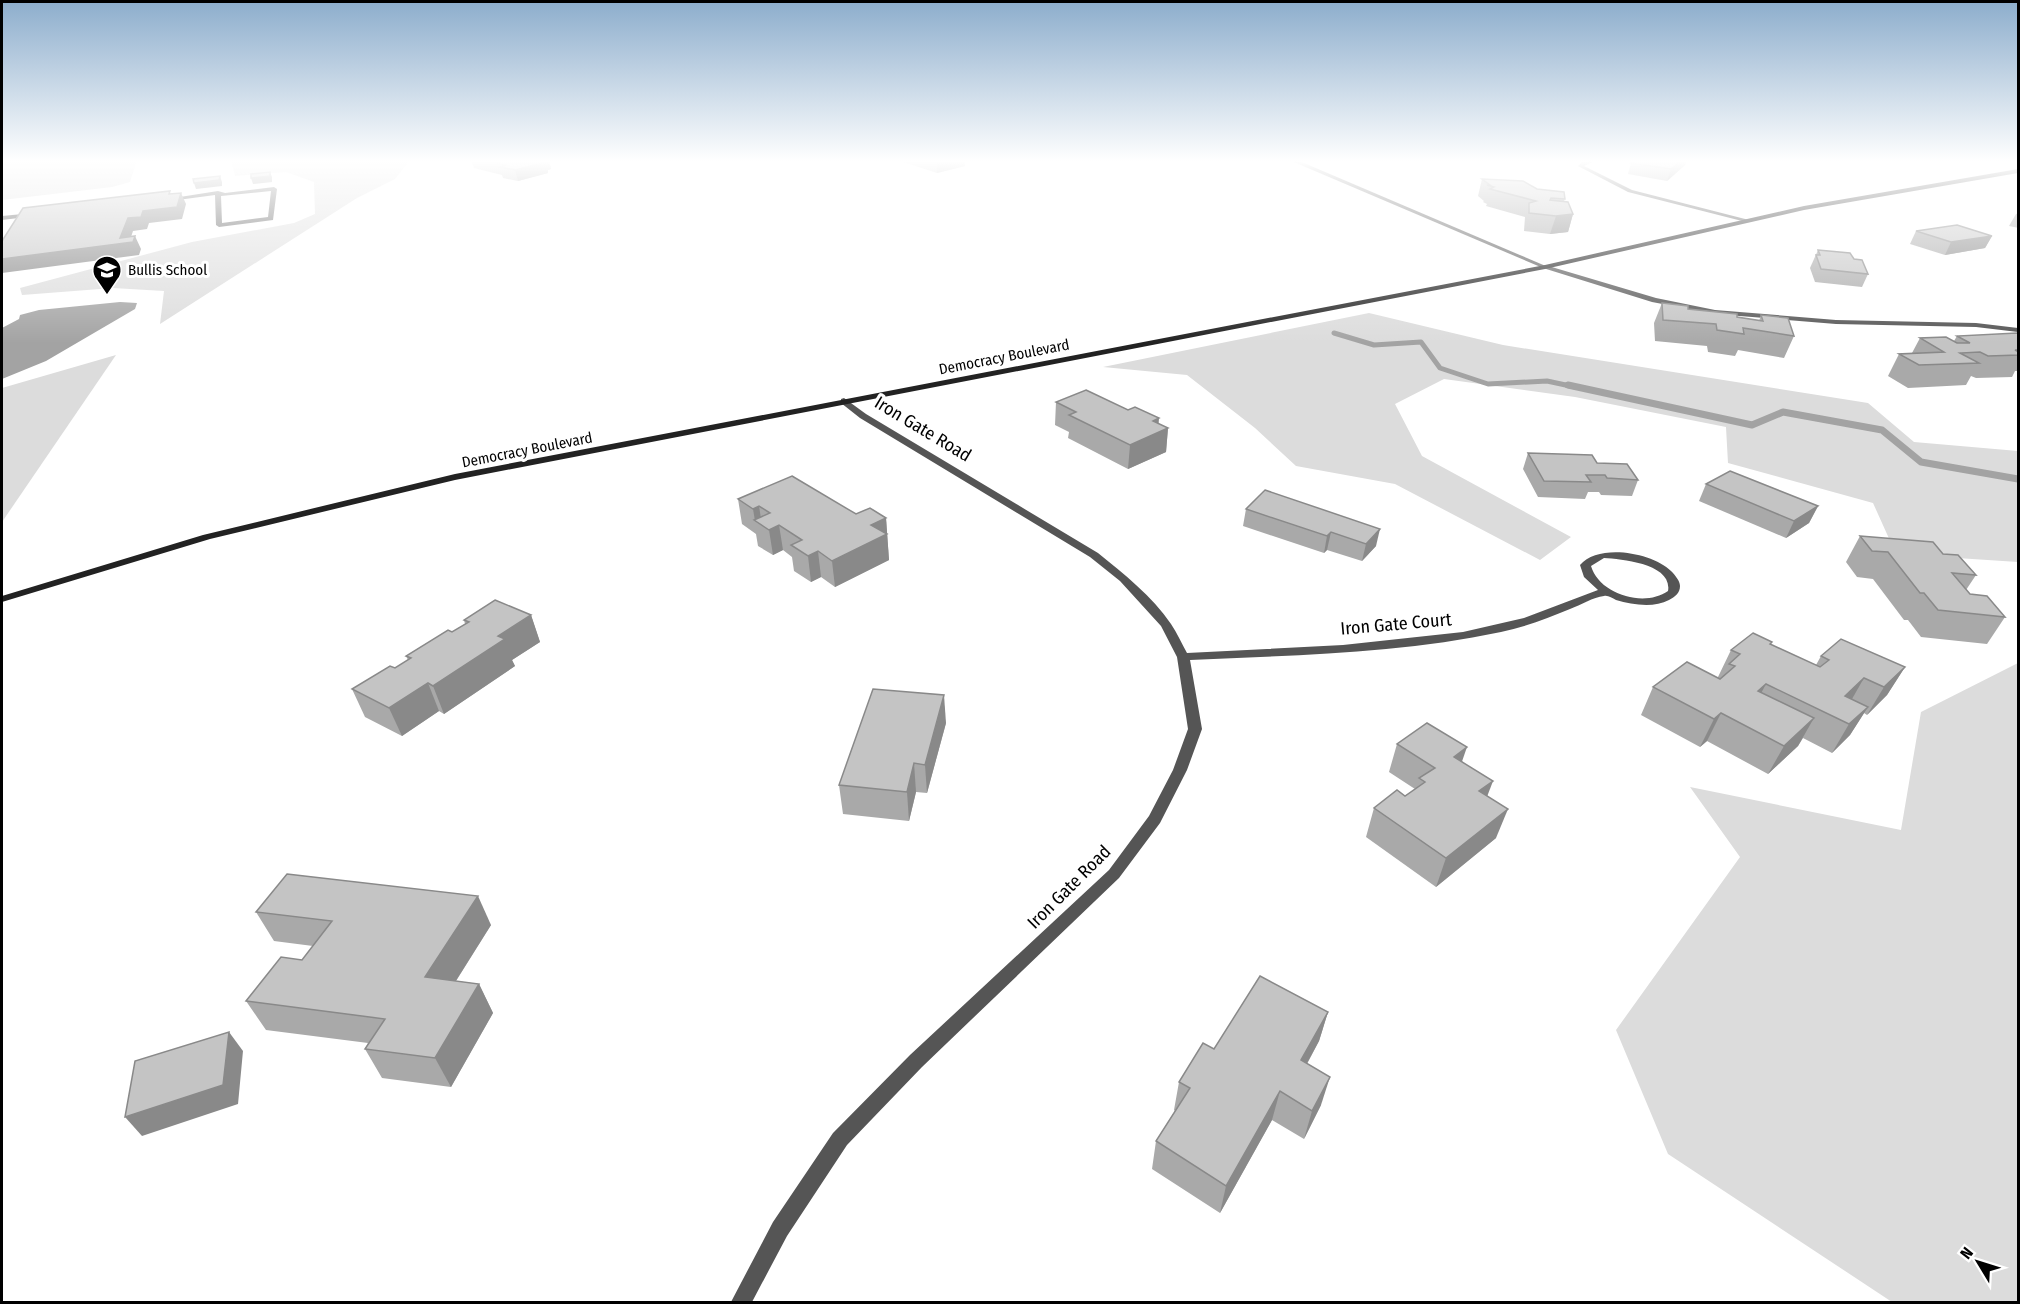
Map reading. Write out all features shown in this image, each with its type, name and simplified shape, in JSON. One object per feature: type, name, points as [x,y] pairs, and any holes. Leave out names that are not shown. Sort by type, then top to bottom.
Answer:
[{"type":"main road","name":"Democracy Boulevard","points":[[2,599],[196,540],[375,495],[844,401],[1545,267],[1742,221]]},
{"type":"street","points":[[219,221],[219,225],[255,221]]},
{"type":"street","points":[[1435,221],[1545,267],[1655,300],[1715,312],[1836,322],[1976,325],[2019,330]]},
{"type":"street","name":"Iron Gate Road","points":[[741,1302],[780,1228],[840,1139],[916,1061],[1114,874],[1155,819],[1180,770],[1195,729],[1183,657],[1166,626],[1124,579],[1094,555],[863,416],[844,401]]},
{"type":"street","points":[[1603,555],[1619,555],[1650,563],[1667,574],[1675,586],[1673,594],[1665,599],[1652,601],[1628,599],[1605,591],[1592,582],[1586,573],[1586,565],[1592,559],[1603,555]]},
{"type":"street","name":"Iron Gate Court","points":[[1183,657],[1360,646],[1457,637],[1535,618],[1605,591]]},
{"type":"shaded area","points":[[321,221],[160,324],[164,291],[113,288],[22,295],[20,288],[192,242],[294,223]]},
{"type":"shaded area","points":[[120,302],[137,303],[135,309],[46,361],[2,379],[2,328],[19,319],[20,315],[39,310]]},
{"type":"shaded area","points":[[1369,313],[1503,345],[1868,403],[1914,442],[2018,451],[2018,562],[1896,554],[1873,503],[1728,463],[1726,427],[1575,397],[1444,379],[1395,404],[1422,456],[1571,537],[1540,560],[1395,484],[1296,466],[1255,428],[1187,375],[1103,367]]},
{"type":"shaded area","points":[[116,355],[2,522],[2,388]]},
{"type":"shaded area","points":[[2018,663],[2018,1302],[1892,1302],[1668,1154],[1616,1030],[1740,857],[1690,787],[1901,830],[1921,712]]},
{"type":"building","points":[[15,221],[127,221],[120,238],[135,236],[133,242],[2,259],[2,241]]},
{"type":"building","points":[[1957,225],[1992,236],[1951,242],[1916,231]]},
{"type":"building","points":[[1818,250],[1850,253],[1854,259],[1862,260],[1868,274],[1821,269],[1816,255],[1820,255]]},
{"type":"building","points":[[1662,303],[1688,306],[1688,309],[1737,314],[1737,317],[1763,321],[1761,315],[1788,318],[1794,336],[1743,328],[1744,334],[1717,330],[1716,324],[1663,320]]},
{"type":"building","points":[[2019,334],[2019,350],[2015,350],[2019,352],[2019,355],[1988,356],[1980,352],[1960,353],[1979,363],[1919,365],[1899,354],[1944,352],[1920,338],[1946,337],[1957,343],[1970,343],[1957,336]]},
{"type":"building","points":[[1086,390],[1128,410],[1135,407],[1159,418],[1153,421],[1168,428],[1130,445],[1069,415],[1076,412],[1056,402]]},
{"type":"building","points":[[1528,453],[1592,455],[1597,463],[1627,464],[1638,480],[1607,478],[1605,475],[1586,475],[1591,482],[1544,481]]},
{"type":"building","points":[[1730,471],[1818,506],[1794,521],[1706,484]]},
{"type":"building","points":[[792,476],[856,514],[870,508],[886,518],[871,525],[887,534],[832,561],[818,551],[808,556],[791,545],[802,540],[779,525],[769,530],[754,520],[770,513],[759,506],[753,509],[738,499]]},
{"type":"building","points":[[1265,490],[1380,529],[1366,544],[1331,532],[1327,536],[1246,509]]},
{"type":"building","points":[[1860,536],[1933,542],[1943,554],[1958,555],[1976,575],[1952,573],[1970,594],[1987,596],[2005,617],[1938,610],[1924,593],[1920,593],[1888,552],[1872,551]]},
{"type":"building","points":[[495,600],[531,615],[498,636],[505,639],[433,686],[428,683],[389,708],[352,689],[390,666],[395,668],[411,658],[406,656],[448,630],[452,632],[469,622],[464,620]]},
{"type":"building","points":[[1753,633],[1772,642],[1770,644],[1820,667],[1829,660],[1821,656],[1841,639],[1905,667],[1884,687],[1864,678],[1845,696],[1868,707],[1849,724],[1766,684],[1758,691],[1814,718],[1784,746],[1721,713],[1714,719],[1653,687],[1687,662],[1720,679],[1735,666],[1729,664],[1740,654],[1731,650]]},
{"type":"building","points":[[873,689],[944,695],[925,765],[914,763],[907,792],[839,785]]},
{"type":"building","points":[[1427,723],[1467,747],[1454,757],[1493,781],[1479,791],[1508,809],[1446,858],[1374,808],[1397,790],[1405,796],[1425,782],[1419,778],[1435,768],[1397,744]]},
{"type":"building","points":[[287,874],[478,896],[425,977],[479,984],[435,1058],[365,1049],[385,1019],[246,1001],[281,957],[302,960],[332,921],[256,912]]},
{"type":"building","points":[[1260,976],[1328,1012],[1301,1060],[1330,1077],[1312,1111],[1280,1091],[1226,1186],[1156,1141],[1190,1088],[1179,1082],[1203,1043],[1214,1049]]},
{"type":"building","points":[[229,1032],[223,1085],[125,1117],[135,1061]]},
{"type":"waterway","points":[[1334,333],[1374,345],[1421,342],[1440,368],[1488,384],[1547,381],[1575,387]]},
{"type":"waterway","points":[[1568,385],[1752,425],[1783,412],[1882,430],[1921,462],[2018,479]]},
{"type":"place","name":"Bullis School","points":[[107,296]]}]
